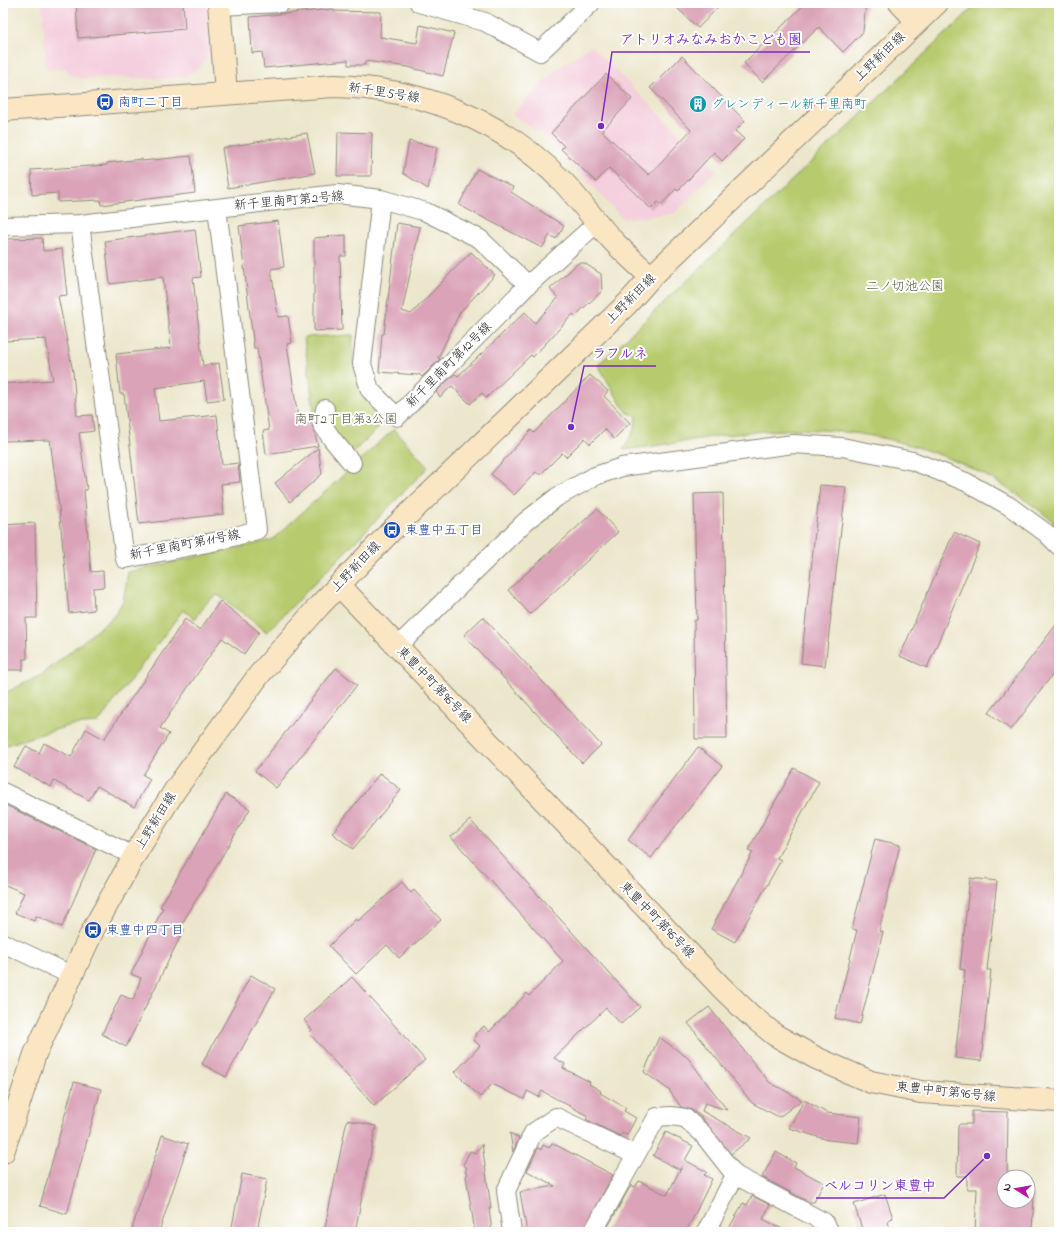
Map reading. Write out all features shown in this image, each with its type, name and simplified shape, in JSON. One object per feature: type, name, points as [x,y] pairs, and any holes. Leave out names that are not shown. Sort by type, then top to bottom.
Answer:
[{"type":"street","points":[[226,93],[219,5],[281,3]]},
{"type":"street","points":[[418,3],[485,22],[540,52],[591,3]]},
{"type":"street","points":[[900,3],[917,21]]},
{"type":"street","name":"上野新田線","points":[[3,1152],[35,1054],[93,930],[134,856],[175,790],[259,675],[290,638],[392,530],[937,3]]},
{"type":"street","name":"新千里5号線","points":[[3,110],[334,86],[358,86],[398,93],[438,103],[483,122],[526,149],[562,182],[614,242],[651,278]]},
{"type":"street","name":"新千里南町第2号線","points":[[3,226],[80,224],[337,194],[381,199],[426,212],[480,240],[528,285]]},
{"type":"street","name":"新千里南町第12号線","points":[[381,199],[362,364],[370,390],[397,417],[528,285]]},
{"type":"street","name":"新千里南町第11号線","points":[[80,224],[125,559],[218,541],[257,530],[217,208]]},
{"type":"street","points":[[528,285],[598,222]]},
{"type":"street","points":[[325,410],[322,424],[332,439],[352,463]]},
{"type":"street","points":[[397,647],[526,521],[557,497],[595,476],[622,467],[793,444],[842,447],[913,462],[966,482],[1009,506],[1046,533],[1059,546]]},
{"type":"street","name":"東豊中町第96号線","points":[[339,585],[722,988],[749,1014],[775,1035],[835,1067],[884,1085],[920,1092],[1059,1101]]},
{"type":"street","points":[[3,792],[134,856]]},
{"type":"street","points":[[3,943],[71,975]]},
{"type":"street","points":[[592,1232],[657,1117],[671,1116],[685,1118],[702,1133],[735,1175],[824,1229]]},
{"type":"street","points":[[512,1232],[506,1191],[533,1133],[556,1117],[636,1155]]},
{"type":"street","points":[[706,1232],[735,1175]]},
{"type":"shaded area","points":[[3,3],[10,90],[3,90]]},
{"type":"shaded area","points":[[42,3],[207,3],[210,50],[207,58],[199,68],[184,77],[156,79],[111,77],[82,79],[71,76],[65,68],[46,71]]},
{"type":"shaded area","points":[[591,46],[716,170],[674,214],[623,219],[547,137],[512,115],[554,71]]},
{"type":"green space","name":"二ノ切池公園","points":[[978,3],[1059,3],[1059,527],[1030,503],[999,483],[965,466],[930,452],[894,441],[857,434],[820,430],[763,431],[623,450],[633,432],[637,416],[628,413],[621,404],[598,365]]},
{"type":"green space","name":"南町2丁目第3公園","points":[[353,335],[354,363],[357,383],[365,399],[384,423],[338,466],[315,419],[304,337]]},
{"type":"green space","points":[[394,429],[428,467],[267,632],[218,595],[209,600],[195,619],[183,610],[98,723],[71,725],[3,746],[3,694],[43,674],[114,616],[123,601],[128,572],[272,540]]},
{"type":"building","points":[[76,3],[183,3],[185,29],[78,38]]},
{"type":"building","points":[[672,3],[722,3],[698,28]]},
{"type":"building","points":[[806,3],[866,3],[863,32],[843,52],[819,27],[762,82],[744,63]]},
{"type":"building","points":[[333,9],[333,11],[381,12],[380,37],[417,43],[420,25],[454,33],[443,76],[408,67],[365,61],[365,65],[348,65],[348,60],[264,68],[262,52],[252,53],[250,17]]},
{"type":"building","points":[[682,56],[745,121],[735,131],[744,139],[722,161],[714,152],[678,191],[676,189],[661,205],[658,202],[651,209],[609,168],[596,182],[561,149],[564,146],[551,133],[606,74],[632,99],[602,131],[649,175],[691,130],[650,88]]},
{"type":"building","points":[[338,132],[372,133],[371,176],[337,176]]},
{"type":"building","points":[[307,133],[315,173],[228,188],[222,148]]},
{"type":"building","points":[[409,141],[437,147],[428,189],[403,173]]},
{"type":"building","points":[[191,156],[195,193],[101,205],[100,200],[58,202],[58,193],[32,195],[31,170],[107,165],[107,163],[142,159],[142,161]]},
{"type":"building","points":[[477,169],[513,187],[511,192],[564,226],[556,239],[550,235],[542,248],[459,205]]},
{"type":"building","points":[[278,221],[284,267],[271,269],[278,317],[288,316],[292,343],[287,344],[299,425],[312,423],[318,446],[266,454],[263,431],[269,430],[257,348],[254,348],[239,226]]},
{"type":"building","points":[[397,223],[420,227],[402,311],[411,314],[471,252],[495,275],[460,312],[438,358],[440,359],[422,377],[419,374],[379,372],[382,334],[384,334]]},
{"type":"building","points":[[195,229],[201,277],[193,278],[203,366],[219,363],[224,399],[207,401],[204,381],[155,388],[159,421],[217,415],[222,465],[238,463],[240,482],[221,484],[224,514],[139,524],[124,394],[120,394],[116,354],[171,348],[163,277],[110,284],[105,241]]},
{"type":"building","points":[[346,235],[346,256],[340,256],[342,330],[314,331],[314,238]]},
{"type":"building","points":[[42,238],[43,251],[62,249],[67,295],[58,296],[73,372],[77,416],[92,415],[94,431],[79,433],[87,490],[84,490],[91,572],[103,571],[104,587],[93,588],[94,610],[69,613],[59,507],[50,440],[3,441],[3,384],[53,380],[46,339],[3,341],[3,239]]},
{"type":"building","points":[[578,263],[584,263],[601,274],[602,291],[575,316],[573,314],[533,357],[531,355],[486,398],[482,393],[470,404],[452,386],[440,397],[436,392],[455,374],[458,376],[525,312],[535,323],[558,298],[550,289]]},
{"type":"building","points":[[590,375],[608,391],[604,396],[630,423],[614,439],[605,429],[590,444],[585,438],[566,457],[562,453],[540,475],[536,472],[514,495],[491,474],[531,430],[534,433]]},
{"type":"building","points":[[318,448],[322,474],[290,502],[275,483]]},
{"type":"building","points":[[820,485],[846,487],[825,666],[801,663]]},
{"type":"building","points":[[723,493],[727,739],[695,739],[694,621],[697,620],[694,494]]},
{"type":"building","points":[[597,509],[618,532],[530,614],[508,590]]},
{"type":"building","points":[[35,523],[37,618],[26,618],[27,659],[23,659],[23,670],[3,670],[3,525]]},
{"type":"building","points":[[954,532],[980,544],[927,668],[900,656]]},
{"type":"building","points":[[220,601],[259,632],[244,654],[222,638],[160,728],[169,734],[143,775],[150,779],[134,807],[97,786],[89,800],[54,781],[51,787],[14,767],[26,746],[39,753],[44,743],[71,757],[86,729],[104,739],[185,619],[200,630]]},
{"type":"building","points":[[483,617],[601,745],[582,763],[464,635]]},
{"type":"building","points":[[1059,621],[1059,666],[1011,730],[989,713]]},
{"type":"building","points":[[336,668],[357,685],[276,788],[255,771]]},
{"type":"building","points":[[698,747],[722,766],[651,858],[628,840]]},
{"type":"building","points":[[794,768],[819,782],[777,858],[781,860],[735,942],[711,929],[753,852],[748,850]]},
{"type":"building","points":[[380,773],[401,790],[353,849],[332,833]]},
{"type":"building","points":[[226,794],[250,809],[180,927],[184,929],[126,1047],[102,1034],[121,995],[133,1000],[141,978],[131,974],[163,908],[160,907]]},
{"type":"building","points":[[3,804],[96,849],[62,927],[36,916],[34,921],[15,913],[24,893],[3,884]]},
{"type":"building","points":[[470,820],[640,1007],[621,1024],[606,1008],[554,1058],[565,1064],[563,1068],[590,1082],[589,1084],[601,1091],[600,1093],[626,1108],[624,1111],[636,1118],[627,1135],[622,1133],[620,1136],[593,1123],[586,1119],[588,1116],[542,1091],[539,1097],[527,1091],[524,1099],[492,1084],[480,1097],[455,1072],[480,1046],[474,1040],[476,1033],[484,1026],[489,1032],[527,993],[529,996],[563,961],[451,837]]},
{"type":"building","points":[[875,839],[900,845],[879,931],[883,932],[860,1024],[835,1018],[857,930],[852,929]]},
{"type":"building","points":[[970,878],[997,881],[987,970],[991,970],[981,1061],[955,1058],[965,970],[960,969]]},
{"type":"building","points":[[402,882],[411,893],[414,890],[441,920],[399,958],[387,945],[356,974],[329,946],[356,919],[358,921]]},
{"type":"building","points":[[251,975],[275,989],[226,1077],[202,1064]]},
{"type":"building","points":[[352,977],[425,1060],[374,1106],[309,1033],[312,1030],[304,1020]]},
{"type":"building","points":[[709,1007],[769,1082],[802,1100],[779,1117],[752,1103],[688,1023]]},
{"type":"building","points":[[659,1037],[688,1058],[727,1110],[705,1103],[702,1111],[751,1138],[731,1154],[700,1116],[692,1110],[681,1107],[669,1090],[644,1072]]},
{"type":"building","points":[[74,1082],[101,1089],[67,1214],[40,1206]]},
{"type":"building","points":[[804,1100],[827,1113],[861,1117],[858,1143],[828,1140],[789,1128]]},
{"type":"building","points":[[972,1111],[1008,1112],[1007,1169],[996,1169],[996,1209],[1033,1209],[1032,1232],[975,1231],[977,1189],[967,1189],[967,1176],[957,1176],[958,1126],[960,1124],[972,1124]]},
{"type":"building","points":[[347,1120],[376,1126],[355,1232],[324,1232]]},
{"type":"building","points":[[666,1132],[693,1146],[685,1160],[707,1172],[704,1175],[712,1179],[686,1232],[605,1232],[631,1185],[635,1187],[639,1181],[667,1195],[680,1170],[653,1156]]},
{"type":"building","points":[[510,1133],[519,1138],[513,1152]]},
{"type":"building","points":[[162,1135],[188,1144],[159,1232],[131,1232]]},
{"type":"building","points":[[552,1143],[613,1175],[583,1232],[527,1232],[520,1192],[555,1186],[527,1171],[538,1148],[541,1150],[543,1145],[549,1148]]},
{"type":"building","points":[[482,1144],[491,1208],[489,1208],[492,1232],[475,1232],[466,1176],[468,1174],[465,1172],[467,1168],[463,1165],[470,1151],[476,1153]]},
{"type":"building","points":[[776,1152],[796,1163],[794,1167],[824,1183],[814,1202],[809,1202],[762,1177]]},
{"type":"building","points":[[242,1174],[267,1179],[257,1232],[231,1232]]},
{"type":"building","points":[[885,1194],[893,1218],[888,1220],[890,1232],[863,1232],[854,1204]]},
{"type":"building","points":[[752,1196],[770,1205],[763,1219],[788,1232],[727,1232],[743,1203],[747,1205]]},
{"type":"place","name":"南町二丁目","points":[[105,102]]},
{"type":"place","name":"グレンディール新千里南町","points":[[698,104]]},
{"type":"place","name":"アトリオみなみおかこども園","points":[[601,126]]},
{"type":"place","name":"ラフルネ","points":[[571,427]]},
{"type":"place","name":"東豊中五丁目","points":[[392,530]]},
{"type":"place","name":"東豊中四丁目","points":[[93,930]]},
{"type":"place","name":"ベルコリン東豊中","points":[[987,1156]]}]
